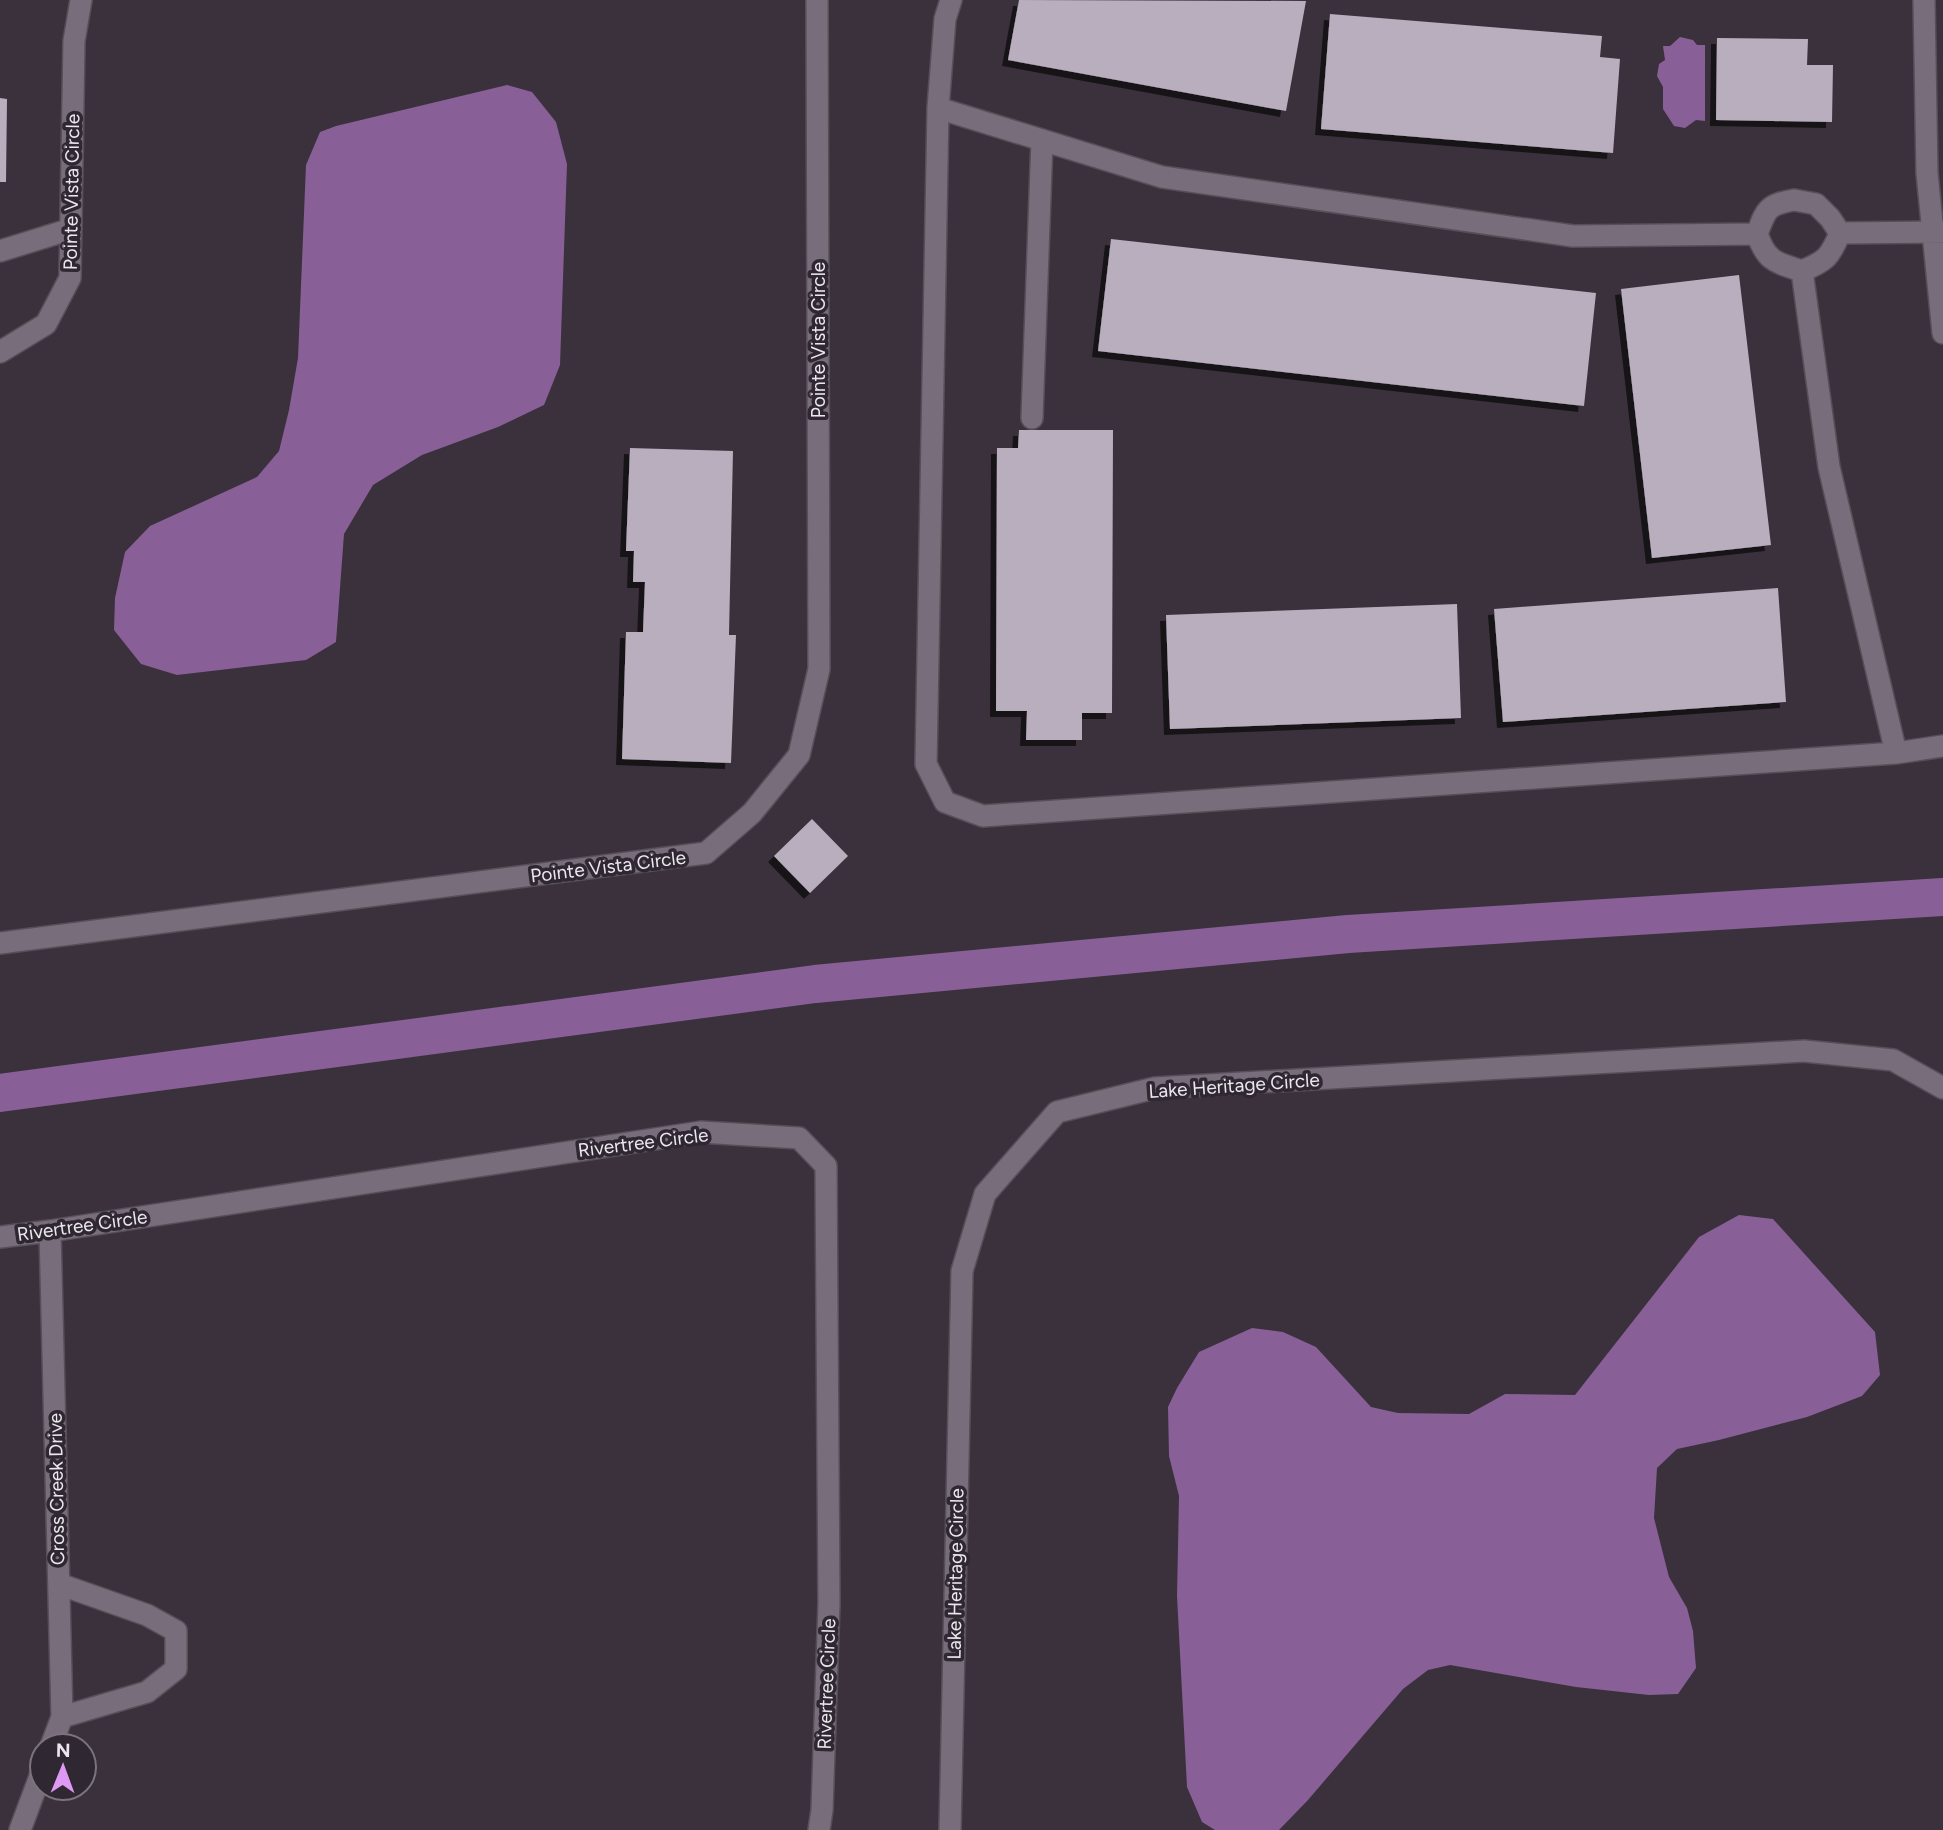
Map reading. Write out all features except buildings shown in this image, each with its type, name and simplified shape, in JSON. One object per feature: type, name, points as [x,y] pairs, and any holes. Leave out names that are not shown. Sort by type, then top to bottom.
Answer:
[{"type":"street","name":"Pointe Vista Circle","points":[[0,352],[47,324],[70,278],[74,40],[81,0]]},
{"type":"street","name":"Pointe Vista Circle","points":[[0,943],[706,853],[752,813],[799,755],[819,669],[817,0]]},
{"type":"street","points":[[951,0],[945,19],[939,108],[926,764],[945,802],[983,816],[1896,753],[1943,746]]},
{"type":"street","points":[[1924,0],[1927,173],[1937,232],[1943,333]]},
{"type":"street","points":[[939,108],[1162,177],[1573,236],[1757,234]]},
{"type":"street","points":[[1032,418],[1042,140]]},
{"type":"street","points":[[1794,200],[1816,204],[1840,233],[1832,252],[1819,264],[1802,271],[1779,264],[1764,253],[1757,234],[1764,214],[1776,204],[1794,200]]},
{"type":"street","points":[[0,251],[71,229]]},
{"type":"street","points":[[1840,233],[1937,232]]},
{"type":"street","points":[[1802,271],[1829,467],[1896,753]]},
{"type":"street","name":"Lake Heritage Circle","points":[[950,1830],[962,1271],[985,1194],[1057,1112],[1155,1088],[1804,1051],[1893,1060],[1943,1088]]},
{"type":"street","name":"Rivertree Circle","points":[[0,1237],[701,1132],[799,1138],[826,1166],[829,1603],[822,1810],[819,1830]]},
{"type":"street","name":"Cross Creek Drive","points":[[50,1231],[62,1717],[56,1732]]},
{"type":"street","points":[[59,1584],[147,1615],[176,1632],[176,1670],[147,1692],[62,1717]]},
{"type":"street","points":[[20,1830],[30,1802]]},
{"type":"shaded area","points":[[1680,37],[1693,40],[1697,45],[1705,45],[1705,121],[1696,120],[1685,128],[1674,126],[1663,109],[1663,87],[1657,76],[1659,64],[1665,60],[1663,46],[1670,46]]},
{"type":"shaded area","points":[[507,85],[532,92],[556,122],[567,164],[560,365],[544,405],[498,427],[422,455],[373,485],[344,534],[336,642],[306,660],[177,675],[141,664],[114,630],[115,598],[125,552],[150,526],[257,477],[279,451],[298,358],[306,165],[320,132]]},
{"type":"shaded area","points":[[1739,1215],[1773,1219],[1875,1332],[1880,1375],[1862,1396],[1807,1417],[1677,1449],[1657,1468],[1654,1518],[1669,1577],[1687,1608],[1693,1631],[1696,1668],[1678,1694],[1649,1695],[1576,1687],[1450,1665],[1428,1670],[1403,1689],[1279,1830],[1215,1830],[1202,1822],[1187,1787],[1177,1596],[1179,1496],[1169,1456],[1168,1407],[1199,1352],[1252,1328],[1283,1332],[1316,1347],[1371,1407],[1398,1413],[1469,1414],[1505,1394],[1575,1395],[1699,1237]]},
{"type":"waterway","points":[[0,1093],[815,984],[1348,934],[1943,897]]}]
